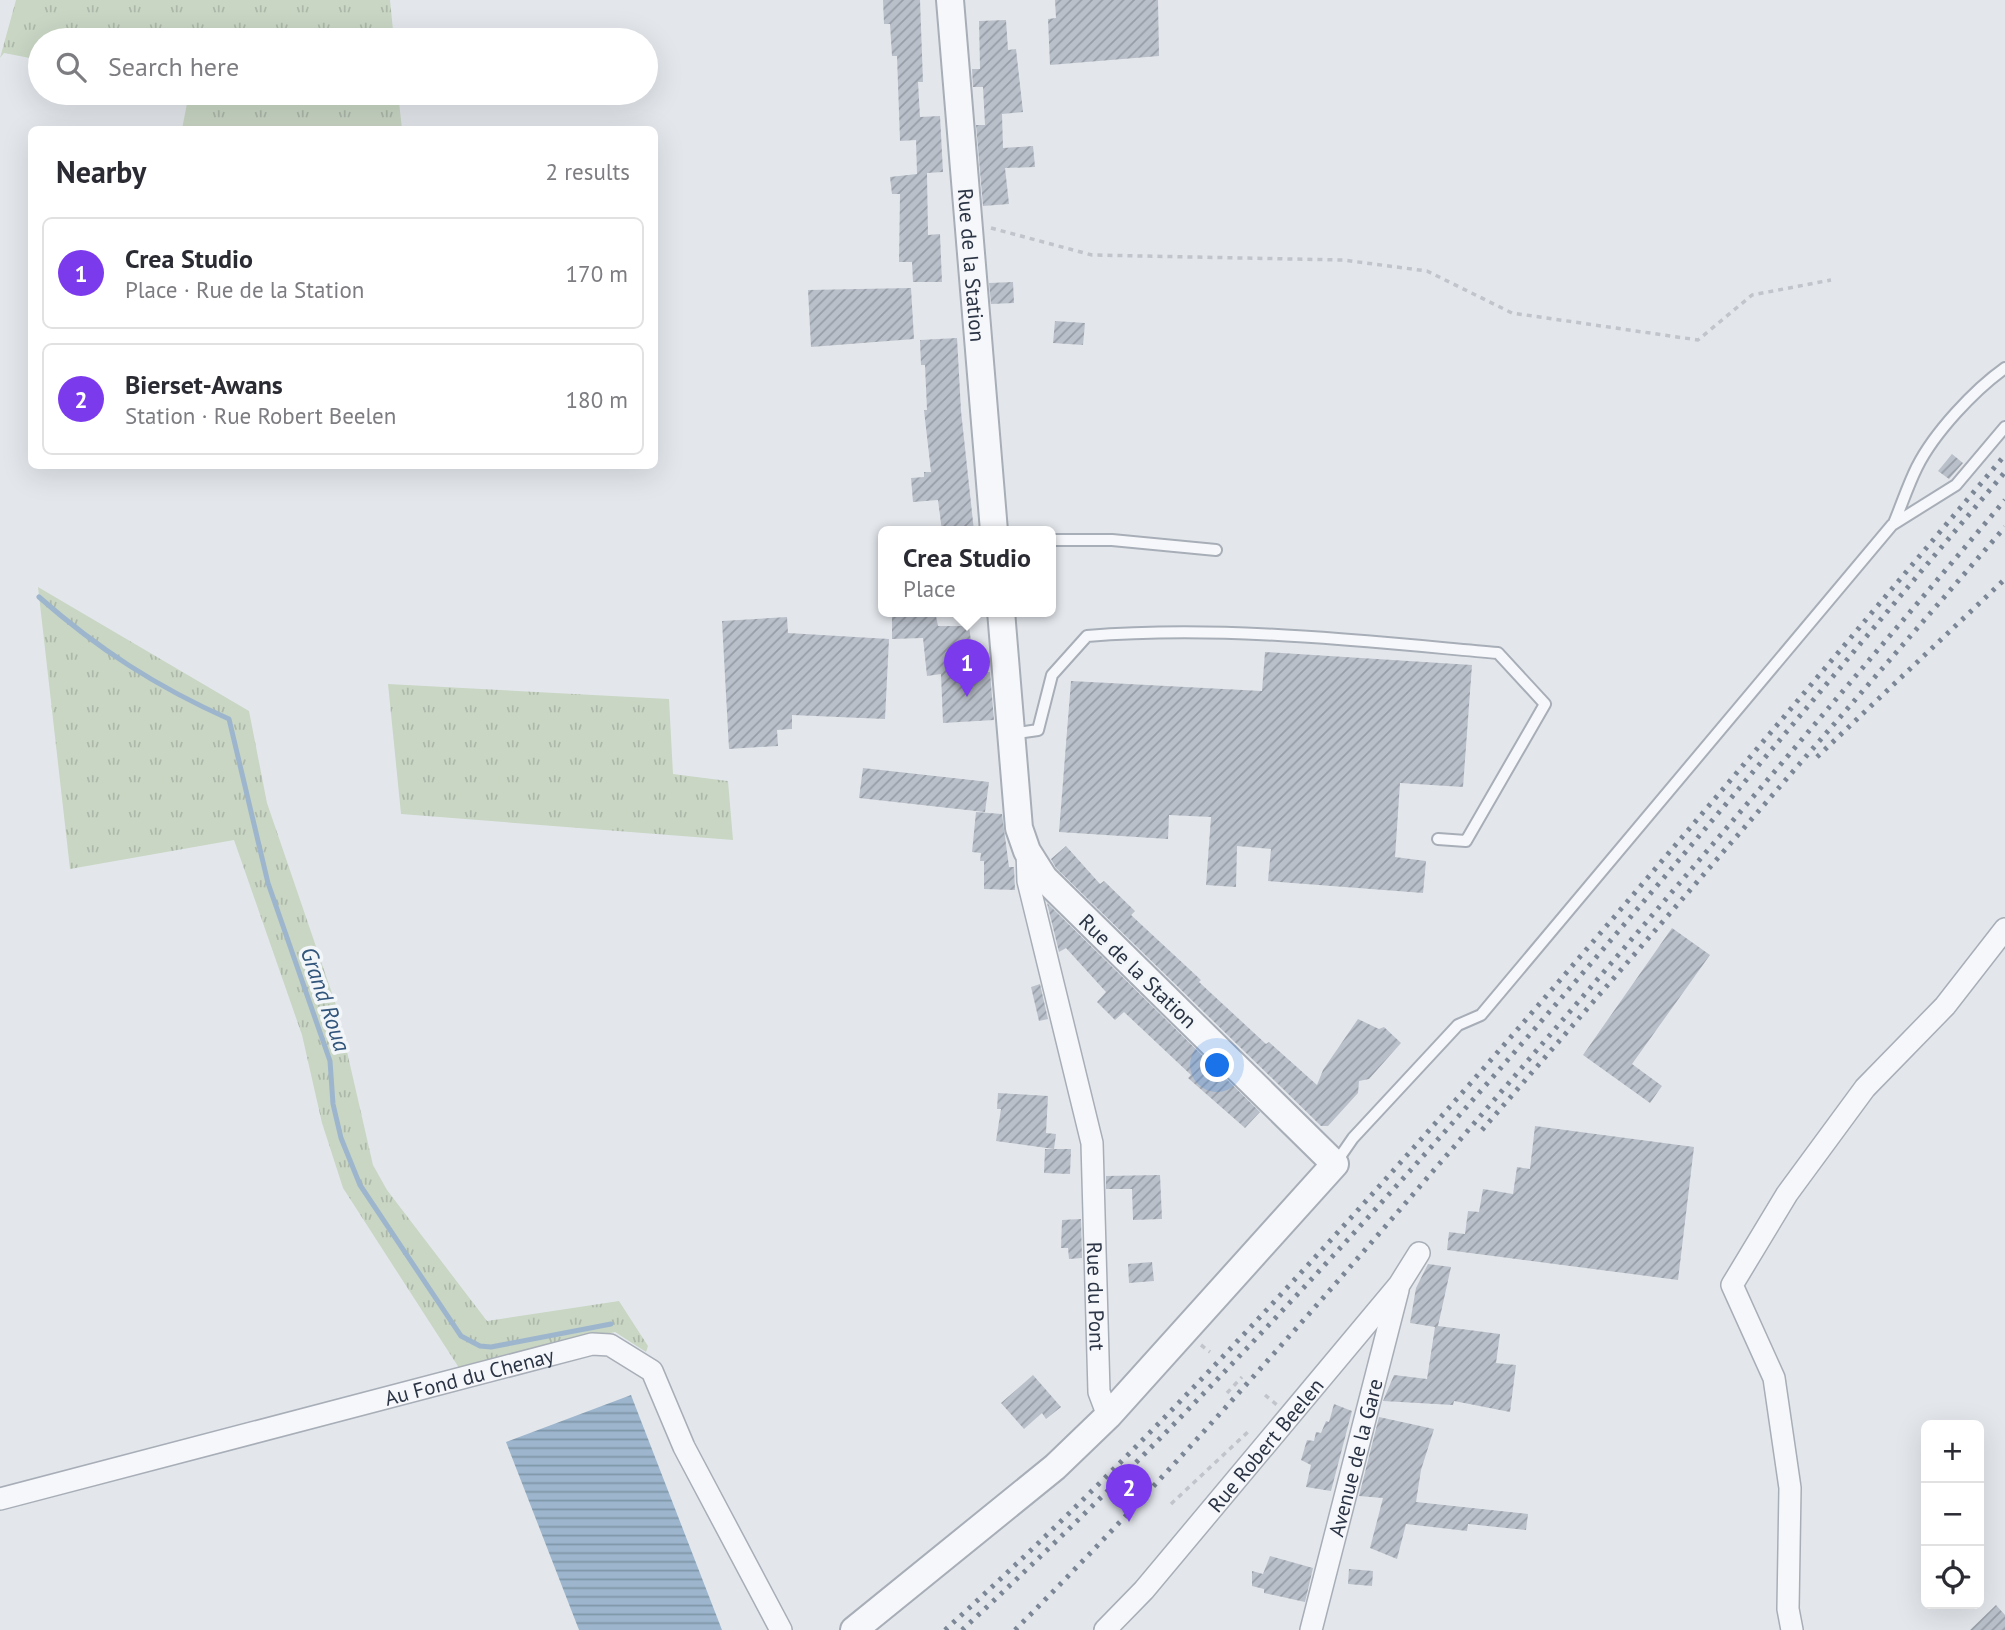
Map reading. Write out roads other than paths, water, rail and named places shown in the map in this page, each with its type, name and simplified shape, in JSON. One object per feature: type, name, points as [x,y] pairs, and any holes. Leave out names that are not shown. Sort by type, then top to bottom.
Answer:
[{"type":"street","name":"Rue de la Station","points":[[950,0],[994,526]]},
{"type":"street","name":"Rue de la Station","points":[[1001,617],[1019,828],[1027,851],[1044,878],[1335,1164]]},
{"type":"street","name":"Rue du Pont","points":[[1027,851],[1028,881],[1091,1143],[1098,1392],[1108,1416]]},
{"type":"street","points":[[1792,1630],[1788,1609],[1790,1488],[1774,1378],[1732,1285],[1787,1194],[1866,1088],[1945,1006],[2005,929]]},
{"type":"street","points":[[854,1630],[1055,1467],[1108,1416],[1335,1164]]},
{"type":"street","name":"Rue Robert Beelen","points":[[1105,1630],[1144,1590],[1399,1285],[1419,1253]]},
{"type":"street","name":"Avenue de la Gare","points":[[1311,1630],[1399,1285]]},
{"type":"street","name":"Au Fond du Chenay","points":[[0,1499],[592,1344],[610,1345],[652,1371],[684,1447],[781,1630]]},
{"type":"lane","points":[[1335,1164],[1353,1138],[1458,1025],[1481,1015],[1892,525],[1926,453],[1964,406],[2005,368]]},
{"type":"lane","points":[[1892,525],[1955,485],[2005,427]]},
{"type":"lane","points":[[1056,540],[1112,540],[1216,550]]},
{"type":"lane","points":[[1011,734],[1038,730],[1052,676],[1087,636],[1158,630],[1339,639],[1498,653],[1545,704],[1466,841],[1438,839]]},
{"type":"water","points":[[631,1395],[722,1630],[579,1630],[506,1442]]},
{"type":"waterway","name":"Grand Roua","points":[[39,597],[129,666],[177,694],[229,719],[268,883],[330,1061],[333,1104],[341,1138],[360,1185],[461,1336],[480,1346],[491,1347],[611,1324]]},
{"type":"railway","points":[[945,1630],[1149,1433],[1343,1227],[1604,929],[2005,455]]},
{"type":"railway","points":[[962,1630],[1103,1495],[1239,1356],[1372,1213],[1628,920],[2005,472]]},
{"type":"railway","points":[[1015,1630],[1141,1500],[1323,1298],[2005,500]]},
{"type":"railway","points":[[1482,1130],[2005,527]]},
{"type":"railway","points":[[1817,757],[2005,579]]},
{"type":"place","name":"Crea Studio","points":[[967,697]]},
{"type":"place","name":"Bierset-Awans","points":[[1129,1522]]}]
